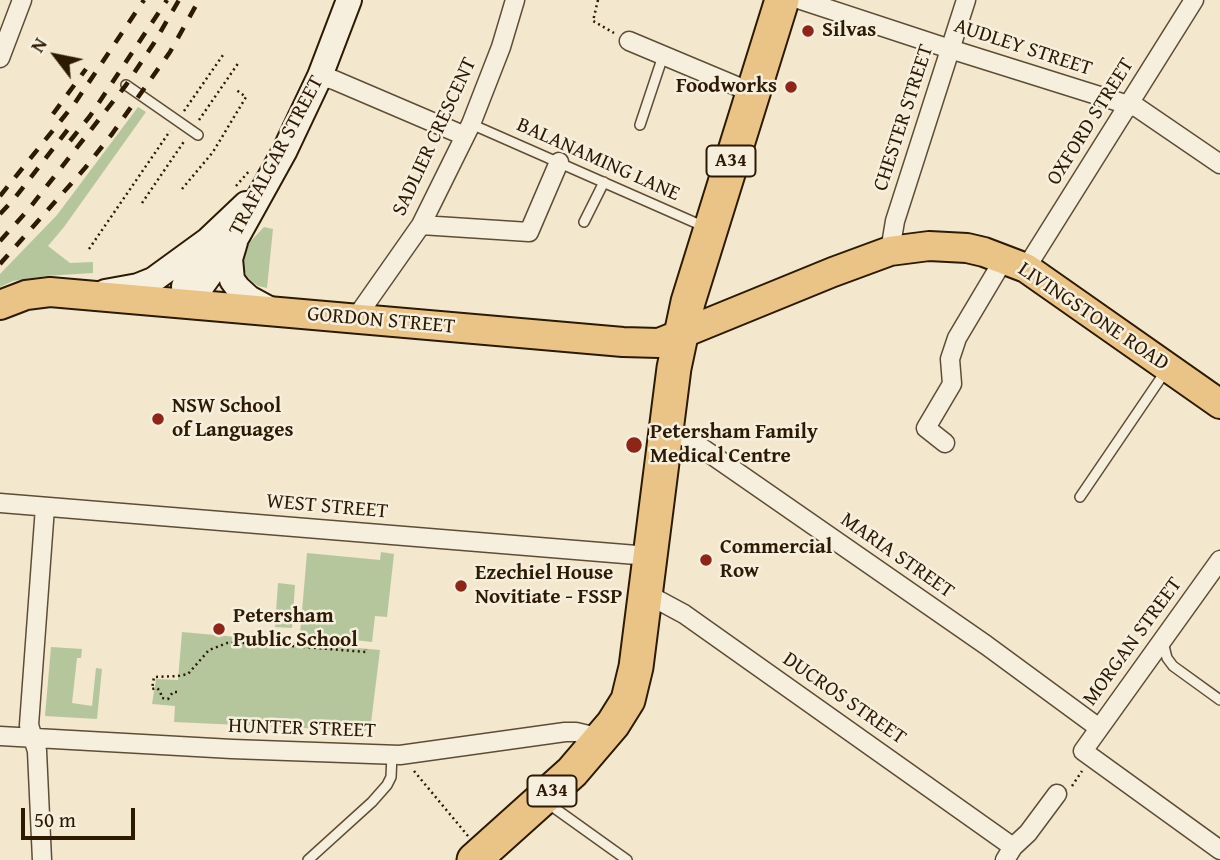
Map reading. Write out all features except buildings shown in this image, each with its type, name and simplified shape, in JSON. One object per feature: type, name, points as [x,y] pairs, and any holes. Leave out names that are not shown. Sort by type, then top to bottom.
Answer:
[{"type":"highway","name":"A34","points":[[471,848],[542,800],[572,772],[621,714],[628,700],[633,684],[674,368],[688,302],[782,0]]},
{"type":"main road","name":"LIVINGSTONE ROAD","points":[[681,334],[890,251],[929,246],[967,248],[1015,263],[1220,404]]},
{"type":"main road","name":"GORDON STREET","points":[[0,305],[26,295],[50,292],[648,343],[659,343],[681,334]]},
{"type":"street","points":[[0,58],[22,0]]},
{"type":"street","name":"TRAFALGAR STREET","points":[[189,304],[238,234],[257,178],[284,152],[320,76],[349,0]]},
{"type":"street","name":"SADLIER CRESCENT","points":[[355,319],[421,225],[468,130],[501,47],[515,0]]},
{"type":"street","name":"AUDLEY STREET","points":[[801,0],[1138,107],[1220,164]]},
{"type":"street","name":"CHESTER STREET","points":[[890,251],[895,221],[966,0]]},
{"type":"street","name":"OXFORD STREET","points":[[946,443],[926,428],[952,384],[950,359],[957,338],[1015,263],[1128,105],[1194,0]]},
{"type":"street","points":[[629,41],[753,93]]},
{"type":"street","points":[[320,76],[468,130]]},
{"type":"street","points":[[421,225],[529,232],[558,162]]},
{"type":"street","points":[[189,304],[185,299],[184,286],[208,240],[257,178]]},
{"type":"street","points":[[238,234],[230,259],[232,280],[249,298],[273,311]]},
{"type":"street","points":[[79,295],[138,286],[168,270],[208,240]]},
{"type":"street","name":"MARIA STREET","points":[[666,427],[689,439],[931,607],[1099,728]]},
{"type":"street","name":"WEST STREET","points":[[0,503],[649,556]]},
{"type":"street","points":[[42,860],[37,751],[29,724],[45,507]]},
{"type":"street","name":"MORGAN STREET","points":[[1088,754],[1099,728],[1220,560]]},
{"type":"street","name":"DUCROS STREET","points":[[645,593],[684,614],[1009,854]]},
{"type":"street","name":"HUNTER STREET","points":[[0,736],[396,755],[565,732],[601,738]]},
{"type":"street","points":[[1088,754],[1220,850]]},
{"type":"street","points":[[1009,854],[1057,794]]},
{"type":"lane","points":[[640,125],[663,56]]},
{"type":"lane","points":[[126,85],[198,135]]},
{"type":"lane","name":"BALANAMING LANE","points":[[468,130],[558,162],[710,229]]},
{"type":"lane","points":[[584,222],[604,182]]},
{"type":"lane","points":[[1080,497],[1168,368]]},
{"type":"lane","points":[[1162,640],[1167,658],[1173,666],[1220,700]]},
{"type":"lane","points":[[308,860],[381,792],[391,777],[396,755]]},
{"type":"lane","points":[[542,800],[627,860]]},
{"type":"path","points":[[598,0],[593,21],[629,41]]},
{"type":"path","points":[[89,249],[223,55]]},
{"type":"path","points":[[182,189],[213,152],[246,97],[235,89]]},
{"type":"path","points":[[230,192],[257,178]]},
{"type":"path","points":[[97,228],[102,231]]},
{"type":"path","points":[[177,692],[173,692],[169,699],[162,698],[157,688],[152,689],[154,677],[188,674],[209,650],[227,643],[366,652],[366,649]]},
{"type":"path","points":[[1057,794],[1071,787],[1088,754]]},
{"type":"path","points":[[396,755],[471,848]]},
{"type":"green space","points":[[138,107],[146,112],[48,246],[70,263],[93,262],[93,273],[45,276],[13,281],[0,287],[0,274],[57,215]]},
{"type":"green space","points":[[264,227],[273,229],[267,288],[250,280],[243,264],[248,244]]},
{"type":"green space","points":[[381,552],[394,554],[387,617],[375,616],[372,642],[300,634],[307,553],[380,560]]},
{"type":"green space","points":[[278,583],[295,585],[292,628],[275,627]]},
{"type":"green space","points":[[182,632],[380,650],[370,731],[174,722],[175,706],[152,704],[156,679],[178,680]]},
{"type":"green space","points":[[51,647],[82,649],[81,658],[77,658],[72,703],[92,706],[96,668],[102,669],[97,719],[45,716]]},
{"type":"railway","points":[[0,196],[75,103],[144,0]]},
{"type":"railway","points":[[70,141],[90,116],[167,0]]},
{"type":"railway","points":[[0,241],[28,210],[126,85],[179,0]]},
{"type":"railway","points":[[0,264],[112,134],[170,52],[199,0]]},
{"type":"railway","points":[[53,114],[86,69]]},
{"type":"railway","points":[[0,214],[72,124]]},
{"type":"place","name":"Silvas","points":[[808,31]]},
{"type":"place","name":"Foodworks","points":[[791,87]]},
{"type":"place","name":"NSW School of Languages","points":[[158,419]]},
{"type":"place","name":"Petersham Family Medical Centre","points":[[634,445]]},
{"type":"place","name":"Commercial Row","points":[[706,560]]},
{"type":"place","name":"Ezechiel House Novitiate - FSSP","points":[[461,586]]},
{"type":"place","name":"Petersham Public School","points":[[219,629]]}]
